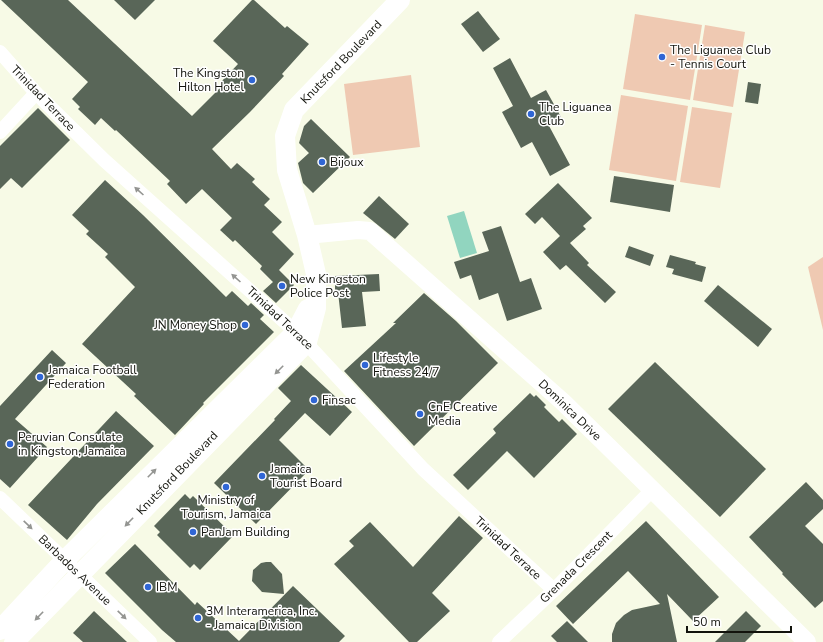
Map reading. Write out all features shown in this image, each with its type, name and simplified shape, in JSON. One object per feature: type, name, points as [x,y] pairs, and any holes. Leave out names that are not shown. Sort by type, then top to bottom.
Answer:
[{"type":"main road","name":"Knutsford Boulevard","points":[[0,630],[72,567],[302,337],[316,308],[316,274],[307,235],[287,170],[286,136],[294,110],[400,0]]},
{"type":"main road","name":"Knutsford Boulevard","points":[[14,642],[72,567]]},
{"type":"street","name":"Trinidad Terrace","points":[[0,52],[36,93],[104,160],[302,337],[423,469],[554,590]]},
{"type":"street","points":[[0,132],[36,93]]},
{"type":"street","name":"Dominica Drive","points":[[307,235],[358,230],[370,231],[563,402],[807,642]]},
{"type":"street","name":"Grenada Crescent","points":[[499,642],[554,590],[652,490]]},
{"type":"street","name":"Barbados Avenue","points":[[0,498],[150,642]]},
{"type":"shaded area","name":"The Liguanea Club - Tennis Court","points":[[635,14],[702,25],[690,100],[623,89]]},
{"type":"shaded area","name":"The Liguanea Club - Tennis Court","points":[[705,25],[745,32],[733,107],[693,100]]},
{"type":"shaded area","points":[[411,75],[420,147],[353,155],[344,84]]},
{"type":"shaded area","name":"The Liguanea Club - Tennis Court","points":[[621,95],[688,106],[676,181],[609,170]]},
{"type":"shaded area","name":"The Liguanea Club - Tennis Court","points":[[692,107],[732,113],[720,188],[680,182]]},
{"type":"shaded area","points":[[823,257],[823,330],[808,267]]},
{"type":"water","points":[[464,211],[477,253],[460,258],[447,216]]},
{"type":"building","points":[[1,0],[68,0],[192,116],[222,86],[220,83],[238,64],[213,41],[252,0],[254,0],[285,28],[287,26],[309,44],[282,74],[284,76],[212,149],[231,169],[237,163],[255,179],[252,182],[270,199],[264,205],[282,222],[272,232],[294,254],[279,270],[294,285],[276,303],[263,291],[273,282],[260,269],[262,266],[235,240],[233,242],[220,230],[232,218],[202,189],[186,204],[167,184],[170,181],[116,130],[115,131],[101,118],[95,125],[78,109],[80,107],[72,99],[88,82]]},
{"type":"building","points":[[114,0],[155,0],[135,20]]},
{"type":"building","points":[[478,11],[500,39],[483,52],[461,24]]},
{"type":"building","name":"The Liguanea Club","points":[[510,58],[531,98],[546,90],[561,117],[548,124],[570,165],[550,176],[532,142],[521,148],[502,112],[513,106],[493,68]]},
{"type":"building","points":[[748,82],[761,84],[758,104],[745,102]]},
{"type":"building","points":[[38,108],[70,140],[22,188],[11,178],[0,189],[0,146]]},
{"type":"building","name":"Bijoux","points":[[311,119],[350,157],[313,193],[303,183],[298,163],[309,153],[299,143],[304,126]]},
{"type":"building","points":[[614,176],[674,185],[670,212],[610,202]]},
{"type":"building","points":[[105,180],[143,215],[226,297],[232,291],[248,306],[251,303],[264,315],[260,319],[274,332],[203,403],[204,404],[175,435],[134,396],[136,394],[82,344],[135,287],[105,257],[108,254],[86,234],[89,231],[72,215]]},
{"type":"building","points":[[558,183],[592,218],[583,226],[586,229],[570,243],[589,263],[587,265],[616,292],[605,303],[566,265],[560,270],[543,252],[560,236],[542,217],[535,224],[525,214]]},
{"type":"building","points":[[379,196],[409,224],[395,239],[363,213]]},
{"type":"building","points":[[501,226],[520,282],[531,278],[542,309],[507,321],[498,293],[479,300],[471,275],[460,279],[454,262],[489,251],[482,232]]},
{"type":"building","points":[[629,246],[654,255],[650,266],[625,257]]},
{"type":"building","points":[[670,255],[696,262],[695,264],[706,267],[702,282],[672,274],[674,269],[666,267]]},
{"type":"building","points":[[379,274],[380,291],[362,292],[366,326],[342,328],[338,292],[335,292],[335,276]]},
{"type":"building","points":[[718,285],[772,329],[758,347],[704,301]]},
{"type":"building","points":[[424,293],[456,321],[498,363],[414,446],[344,371],[396,323],[393,323]]},
{"type":"building","points":[[52,350],[66,363],[15,419],[47,447],[10,488],[0,479],[0,406]]},
{"type":"building","points":[[655,362],[766,469],[720,517],[608,409]]},
{"type":"building","points":[[301,365],[352,412],[330,436],[305,413],[279,440],[309,470],[256,524],[214,483],[275,420],[274,419],[291,401],[278,388]]},
{"type":"building","points":[[530,393],[534,397],[536,395],[546,405],[544,407],[559,422],[562,419],[577,434],[534,478],[507,451],[468,490],[453,475],[496,433],[493,429]]},
{"type":"building","points":[[116,411],[154,446],[97,504],[67,540],[28,505]]},
{"type":"building","points":[[806,482],[823,500],[823,509],[805,526],[823,544],[823,601],[815,608],[749,537]]},
{"type":"building","name":"PanJam Building","points":[[185,494],[190,499],[193,496],[229,531],[227,533],[232,537],[200,570],[194,564],[190,568],[157,535],[160,532],[154,526]]},
{"type":"building","points":[[459,516],[483,538],[432,593],[450,611],[417,642],[409,642],[334,564],[354,546],[349,541],[370,522],[413,567]]},
{"type":"building","points":[[646,521],[719,597],[693,621],[667,594],[677,642],[612,642],[612,634],[616,623],[624,615],[632,610],[660,604],[628,571],[573,624],[556,606]]},
{"type":"building","points":[[135,544],[195,605],[197,602],[239,641],[293,586],[345,636],[339,642],[176,642],[105,573]]},
{"type":"building","points":[[271,562],[282,574],[284,594],[262,592],[252,581],[253,570],[261,563]]},
{"type":"building","points":[[94,611],[127,642],[83,642],[73,633]]},
{"type":"building","points":[[746,611],[761,626],[745,642],[715,642]]},
{"type":"building","points":[[567,621],[588,642],[557,642],[551,636]]},
{"type":"place","name":"The Liguanea Club - Tennis Court","points":[[662,57]]},
{"type":"place","name":"The Kingston Hilton Hotel","points":[[252,80]]},
{"type":"place","name":"The Liguanea Club","points":[[531,114]]},
{"type":"place","name":"Bijoux","points":[[322,162]]},
{"type":"place","name":"New Kingston Police Post","points":[[282,286]]},
{"type":"place","name":"JN Money Shop","points":[[245,325]]},
{"type":"place","name":"Lifestyle Fitness 24/7","points":[[365,365]]},
{"type":"place","name":"Jamaica Football Federation","points":[[40,377]]},
{"type":"place","name":"Finsac","points":[[314,400]]},
{"type":"place","name":"CnE Creative Media","points":[[420,414]]},
{"type":"place","name":"Peruvian Consulate in Kingston, Jamaica","points":[[10,444]]},
{"type":"place","name":"Jamaica Tourist Board","points":[[262,476]]},
{"type":"place","name":"Ministry of Tourism, Jamaica","points":[[226,487]]},
{"type":"place","name":"PanJam Building","points":[[193,532]]},
{"type":"place","name":"IBM","points":[[148,587]]},
{"type":"place","name":"3M Interamerica, Inc. - Jamaica Division","points":[[198,618]]}]
